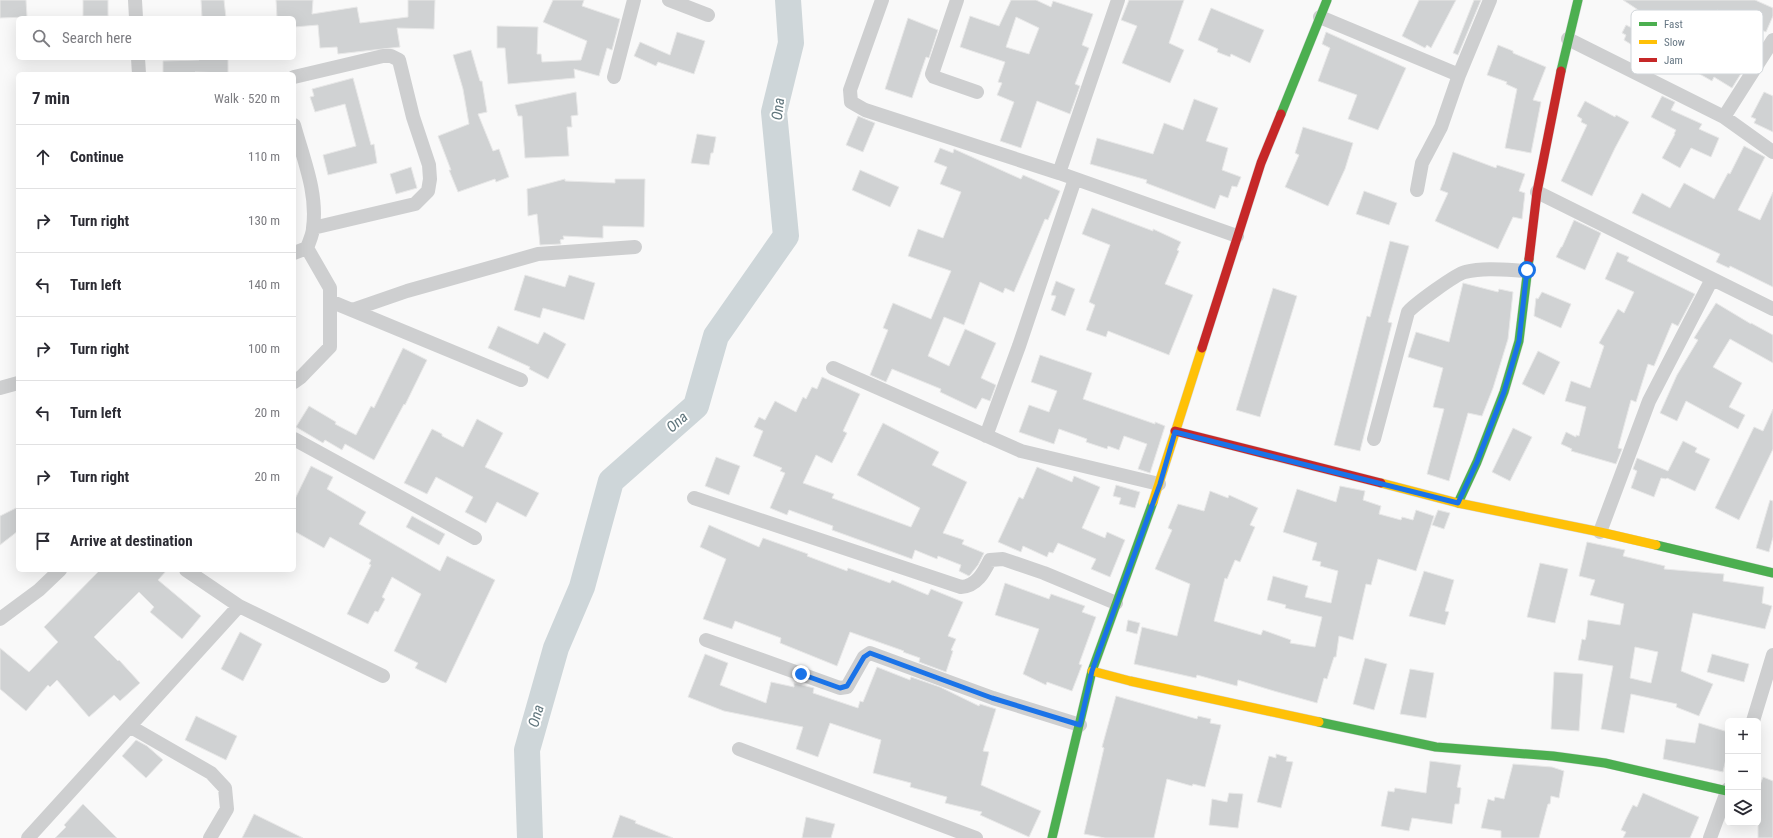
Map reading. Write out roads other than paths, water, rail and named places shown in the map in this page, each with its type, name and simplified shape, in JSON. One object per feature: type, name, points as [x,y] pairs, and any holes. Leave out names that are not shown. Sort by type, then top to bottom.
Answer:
[{"type":"street","points":[[135,0],[136,16]]},
{"type":"street","points":[[614,77],[634,0]]},
{"type":"street","points":[[669,0],[708,15]]},
{"type":"street","points":[[882,0],[850,90],[851,102],[865,110],[1059,173],[1237,236]]},
{"type":"street","points":[[956,0],[932,74],[940,81],[977,92]]},
{"type":"street","points":[[1059,173],[1118,0]]},
{"type":"street","points":[[1052,838],[1092,671],[1160,484],[1175,432],[1261,163],[1327,0]]},
{"type":"street","points":[[1417,190],[1422,163],[1441,127],[1459,75],[1490,0]]},
{"type":"street","points":[[1458,503],[1477,462],[1504,392],[1519,341],[1537,192],[1568,39],[1578,0]]},
{"type":"street","points":[[1320,17],[1459,75]]},
{"type":"street","points":[[1568,39],[1631,70]]},
{"type":"street","points":[[1763,56],[1773,40]]},
{"type":"street","points":[[296,77],[383,56],[391,56],[399,60],[413,117],[429,165],[430,179],[428,191],[416,204],[313,228]]},
{"type":"street","points":[[138,60],[139,72]]},
{"type":"street","points":[[1638,74],[1724,117],[1773,152]]},
{"type":"street","points":[[1724,117],[1751,74]]},
{"type":"street","points":[[296,132],[312,189],[314,208],[313,228],[301,250],[330,288],[330,347],[296,381]]},
{"type":"street","points":[[986,436],[1019,346],[1075,179]]},
{"type":"street","points":[[1537,192],[1773,309]]},
{"type":"street","points":[[352,310],[408,291],[538,254],[635,247]]},
{"type":"street","points":[[1374,439],[1408,312],[1415,304],[1464,272],[1483,270],[1527,270]]},
{"type":"street","points":[[1600,532],[1649,401],[1712,279]]},
{"type":"street","points":[[330,302],[520,380]]},
{"type":"street","points":[[833,368],[1021,451],[1160,484]]},
{"type":"street","points":[[0,388],[16,384]]},
{"type":"street","points":[[1175,432],[1458,503],[1600,532],[1773,573]]},
{"type":"street","points":[[296,440],[475,538]]},
{"type":"street","points":[[694,498],[961,586],[967,586],[981,577],[990,560],[1003,559],[1044,573],[1116,603]]},
{"type":"street","points":[[0,619],[39,590],[58,572]]},
{"type":"street","points":[[189,572],[239,606],[384,676]]},
{"type":"street","points":[[28,838],[131,727],[239,606]]},
{"type":"street","points":[[706,640],[840,688],[847,686],[864,657],[870,653],[992,698],[1080,725]]},
{"type":"street","points":[[1754,718],[1773,655]]},
{"type":"street","points":[[1092,671],[1138,683],[1436,747],[1553,756],[1606,763],[1725,789]]},
{"type":"street","points":[[131,727],[211,773],[225,788],[227,809],[210,838]]},
{"type":"street","points":[[739,749],[976,838]]},
{"type":"street","points":[[1710,838],[1725,798]]},
{"type":"waterway","name":"Ona","points":[[530,838],[527,750],[556,648],[582,587],[611,481],[696,406],[716,336],[786,236],[774,112],[791,43],[788,0]]}]
